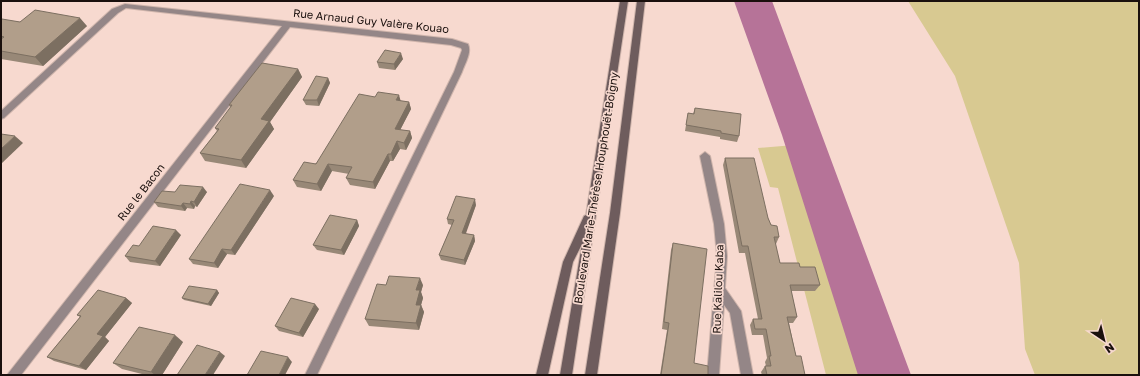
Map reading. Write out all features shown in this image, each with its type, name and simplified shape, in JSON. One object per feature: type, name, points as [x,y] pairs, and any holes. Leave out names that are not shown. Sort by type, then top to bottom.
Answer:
[{"type":"main road","name":"Boulevard Marie-Thérèse Houphouët-Boigny","points":[[566,375],[624,1]]},
{"type":"main road","name":"Boulevard Marie-Thérèse Houphouët-Boigny","points":[[591,375],[615,213],[641,1]]},
{"type":"main road","points":[[542,375],[568,262],[593,208]]},
{"type":"street","name":"Rue Arnaud Guy Valère Kouao","points":[[1,116],[120,8],[133,6],[452,42],[464,46],[466,50],[458,72],[311,375]]},
{"type":"street","name":"Rue le Bacon","points":[[13,375],[288,24]]},
{"type":"street","name":"Rue Kalilou Kaba","points":[[705,156],[719,224],[722,256],[714,375]]},
{"type":"street","points":[[720,288],[735,311],[747,375]]},
{"type":"shaded area","points":[[734,1],[772,1],[911,375],[858,375],[782,135]]},
{"type":"shaded area","points":[[908,1],[1139,1],[1139,375],[1035,375],[1025,349],[1019,263],[955,76]]},
{"type":"shaded area","points":[[806,144],[883,375],[826,375],[778,188],[770,187],[758,148]]},
{"type":"building","points":[[35,10],[80,18],[35,57],[1,51],[1,39],[4,37],[1,36],[1,20],[20,22]]},
{"type":"building","points":[[385,50],[401,53],[394,64],[377,62]]},
{"type":"building","points":[[262,63],[298,69],[261,119],[269,121],[241,160],[200,153],[219,129],[215,128],[232,105],[229,105]]},
{"type":"building","points":[[316,76],[328,78],[317,100],[303,100]]},
{"type":"building","points":[[378,92],[399,95],[396,100],[409,102],[395,129],[410,131],[404,143],[397,141],[391,154],[388,154],[373,182],[346,178],[352,167],[328,164],[317,184],[293,180],[304,162],[316,164],[359,94],[375,97]]},
{"type":"building","points":[[695,108],[741,114],[739,136],[721,133],[721,131],[686,125],[688,113],[694,114]]},
{"type":"building","points":[[1,134],[15,136],[1,149]]},
{"type":"building","points":[[725,158],[754,158],[768,218],[771,225],[777,226],[779,237],[774,237],[780,263],[799,263],[800,267],[815,267],[820,285],[790,285],[797,317],[787,317],[796,356],[801,356],[805,375],[767,375],[765,366],[771,366],[769,356],[771,356],[766,329],[755,329],[753,319],[762,319],[748,246],[742,246]]},
{"type":"building","points":[[240,184],[270,190],[231,250],[222,249],[214,263],[189,259]]},
{"type":"building","points":[[180,185],[203,187],[194,202],[191,201],[190,204],[183,203],[181,206],[154,202],[162,191],[175,192]]},
{"type":"building","points":[[456,196],[475,199],[462,233],[474,235],[464,260],[439,255],[454,220],[447,219]]},
{"type":"building","points":[[330,215],[357,220],[341,250],[313,245]]},
{"type":"building","points":[[153,226],[176,230],[155,261],[125,256],[133,245],[139,246]]},
{"type":"building","points":[[673,243],[707,249],[694,363],[708,366],[708,375],[661,375],[669,323],[664,322]]},
{"type":"building","points":[[389,276],[420,278],[416,290],[420,290],[416,305],[421,305],[416,323],[365,319],[377,284],[386,285]]},
{"type":"building","points":[[189,286],[217,290],[208,304],[182,298]]},
{"type":"building","points":[[98,290],[126,298],[97,334],[103,336],[79,366],[47,357],[81,316],[77,315]]},
{"type":"building","points":[[291,298],[315,304],[299,333],[275,326]]},
{"type":"building","points":[[139,327],[175,335],[151,372],[113,363]]},
{"type":"building","points":[[197,345],[220,352],[205,375],[177,375]]},
{"type":"building","points":[[261,351],[288,357],[279,375],[247,375]]}]
